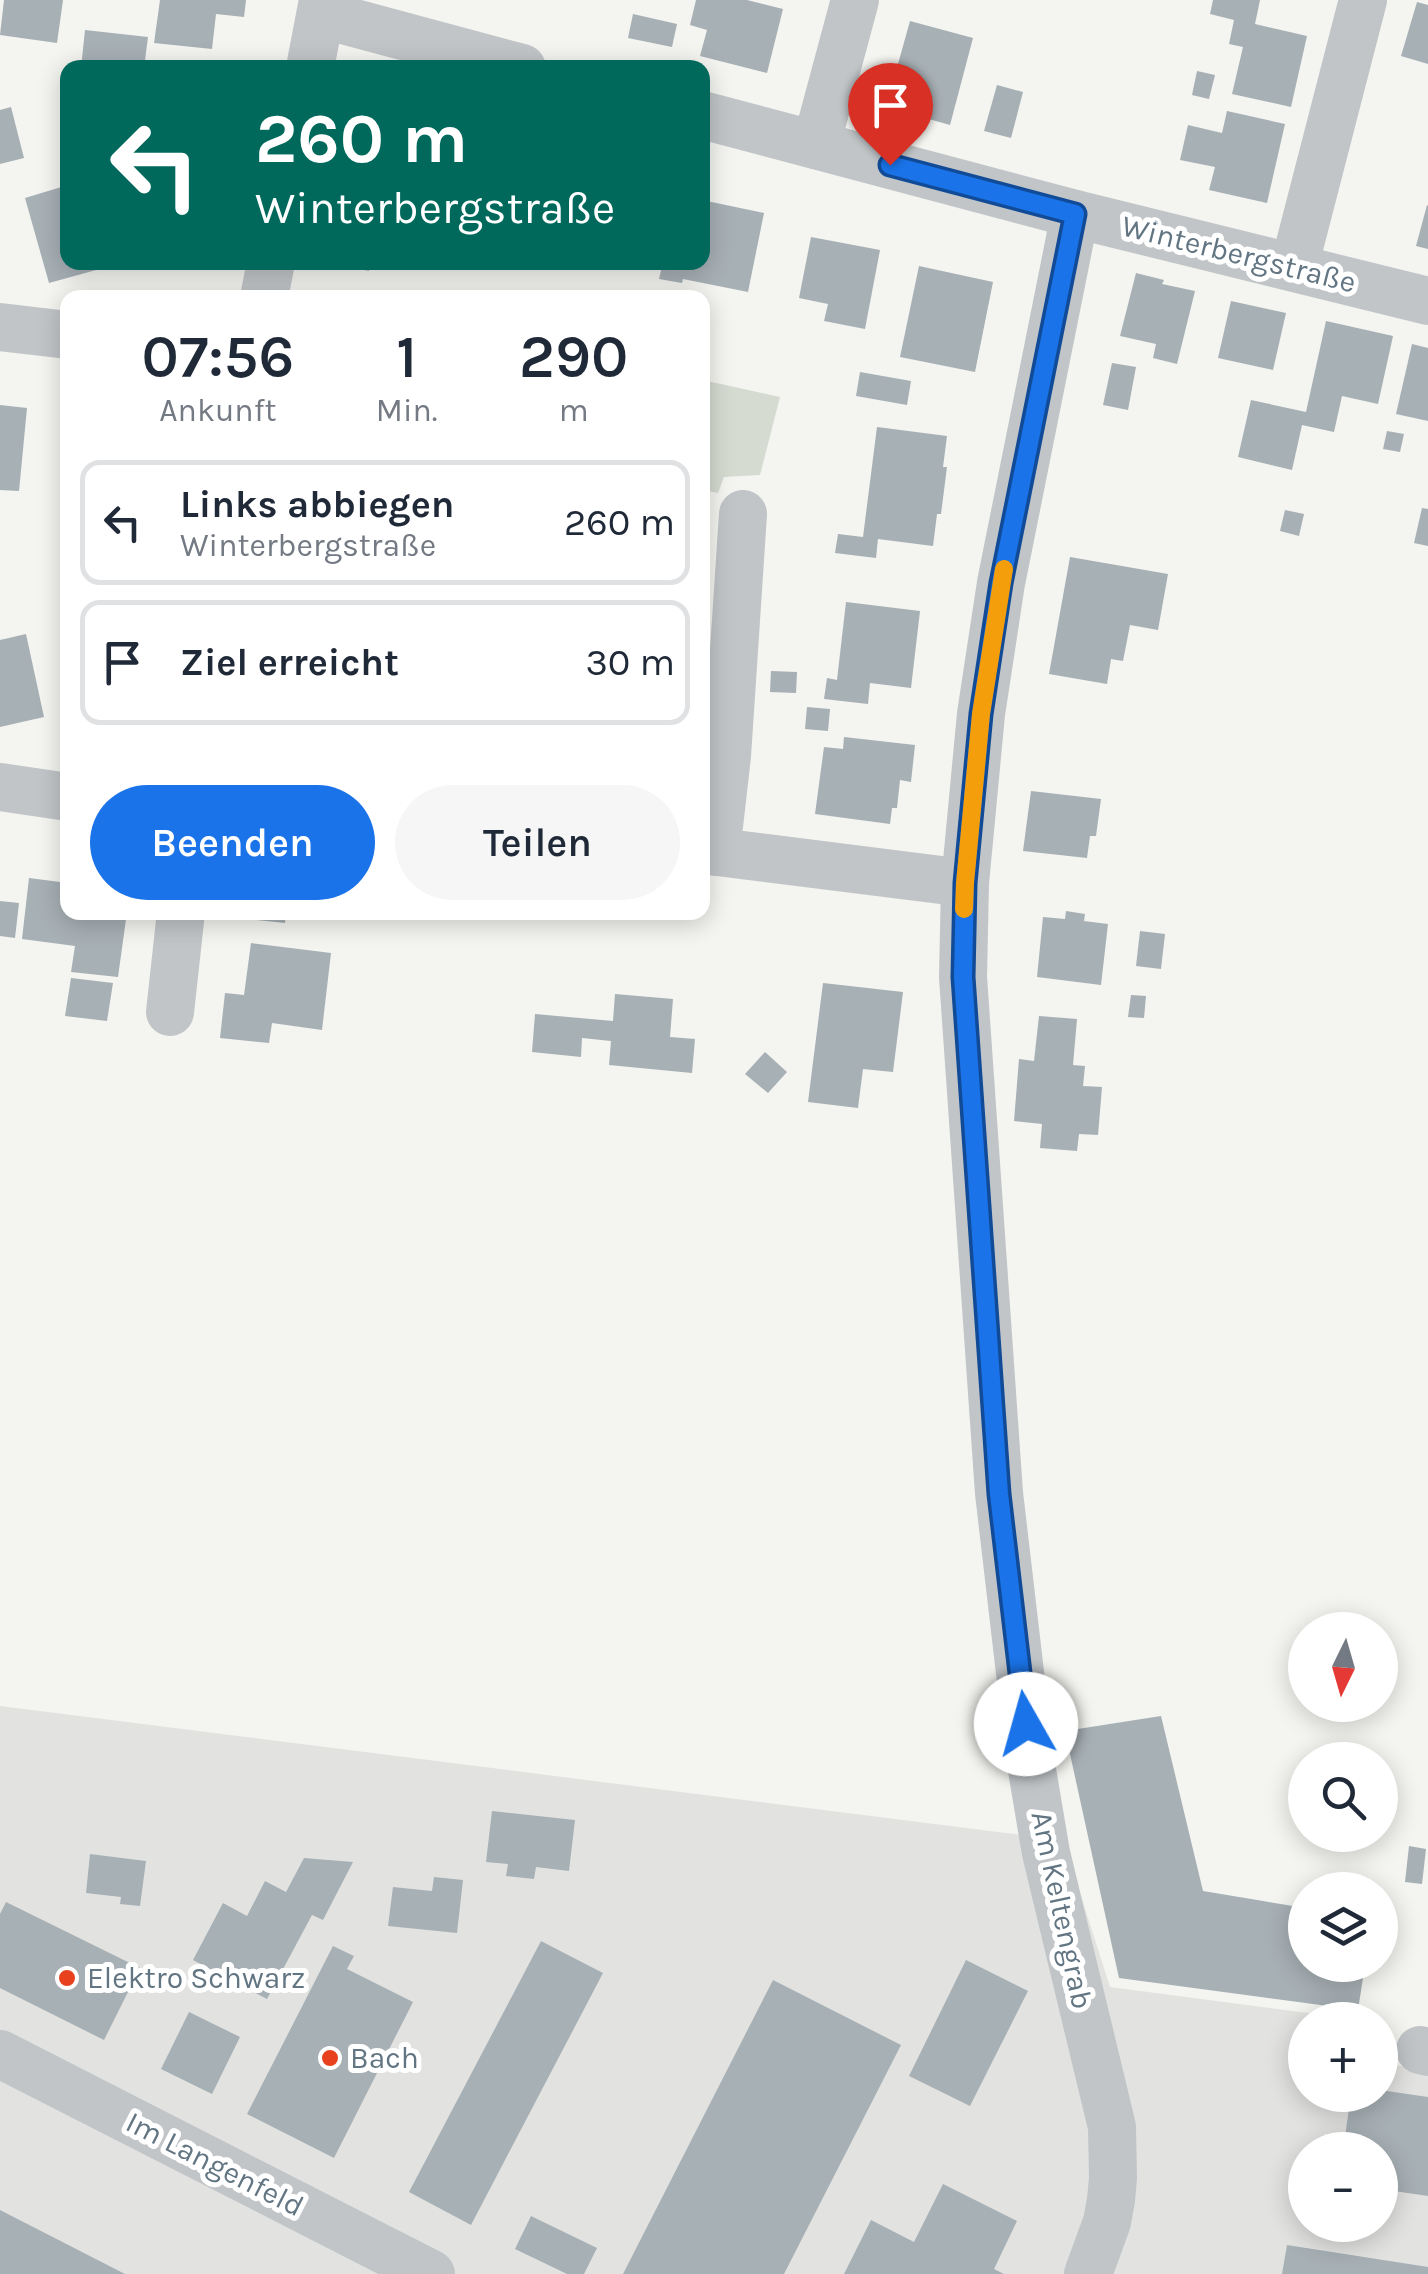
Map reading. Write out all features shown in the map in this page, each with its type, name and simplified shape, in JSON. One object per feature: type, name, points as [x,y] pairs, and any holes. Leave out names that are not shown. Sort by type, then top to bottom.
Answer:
[{"type":"street","points":[[816,146],[855,0]]},
{"type":"street","points":[[1294,267],[1363,0]]},
{"type":"street","points":[[312,60],[322,7],[496,60]]},
{"type":"street","name":"Winterbergstraße","points":[[710,117],[1075,214],[1428,300]]},
{"type":"street","name":"Am Keltengrab","points":[[1075,214],[1001,583],[981,714],[965,883],[963,977],[999,1494],[1030,1758],[1046,1853],[1112,2127],[1113,2178],[1107,2222],[1088,2274]]},
{"type":"street","points":[[0,327],[60,334]]},
{"type":"street","points":[[710,846],[727,756],[743,514]]},
{"type":"street","points":[[0,786],[60,796]]},
{"type":"street","points":[[710,851],[965,883]]},
{"type":"street","points":[[170,1012],[180,920]]},
{"type":"street","name":"Im Langenfeld","points":[[0,2054],[431,2274]]},
{"type":"shaded area","points":[[710,382],[780,397],[760,475],[724,477],[718,493],[710,491]]},
{"type":"shaded area","points":[[0,1706],[1022,1835],[1062,1836],[1110,1987],[1288,2010],[1288,2112],[1398,2112],[1398,2066],[1428,2070],[1428,2274],[0,2274]]},
{"type":"building","points":[[4,0],[63,0],[57,43],[0,35]]},
{"type":"building","points":[[160,0],[246,0],[244,17],[216,14],[212,49],[154,43]]},
{"type":"building","points":[[696,0],[747,0],[783,9],[767,73],[700,56],[707,30],[690,25]]},
{"type":"building","points":[[1213,0],[1260,0],[1255,24],[1307,36],[1291,107],[1232,94],[1243,47],[1229,44],[1234,20],[1210,14]]},
{"type":"building","points":[[1417,2],[1428,5],[1428,64],[1401,56]]},
{"type":"building","points":[[633,14],[677,24],[672,47],[628,38]]},
{"type":"building","points":[[910,21],[973,38],[950,125],[886,107]]},
{"type":"building","points":[[85,30],[148,37],[145,60],[82,60]]},
{"type":"building","points":[[1197,71],[1215,75],[1209,99],[1192,95]]},
{"type":"building","points":[[997,85],[1023,92],[1011,138],[984,131]]},
{"type":"building","points":[[11,107],[24,158],[0,164],[0,110]]},
{"type":"building","points":[[1227,111],[1285,124],[1267,203],[1209,190],[1215,167],[1180,160],[1188,125],[1222,133]]},
{"type":"building","points":[[60,187],[60,270],[96,270],[49,283],[25,198]]},
{"type":"building","points":[[710,202],[764,213],[748,292],[683,279],[682,283],[659,279],[661,270],[710,270]]},
{"type":"building","points":[[1428,206],[1428,249],[1416,246]]},
{"type":"building","points":[[811,237],[880,250],[865,329],[824,321],[828,304],[799,298]]},
{"type":"building","points":[[919,266],[993,282],[975,372],[900,357]]},
{"type":"building","points":[[1136,273],[1195,291],[1177,364],[1153,358],[1156,344],[1120,336]]},
{"type":"building","points":[[1231,301],[1286,313],[1273,370],[1218,358]]},
{"type":"building","points":[[1326,321],[1393,336],[1378,404],[1342,396],[1334,432],[1302,425],[1292,470],[1238,457],[1251,400],[1306,412]]},
{"type":"building","points":[[1412,344],[1428,348],[1428,421],[1396,414]]},
{"type":"building","points":[[1112,363],[1136,367],[1128,410],[1103,405]]},
{"type":"building","points":[[860,372],[911,381],[907,405],[856,396]]},
{"type":"building","points":[[0,405],[27,408],[19,491],[0,490]]},
{"type":"building","points":[[877,427],[947,436],[943,467],[947,467],[933,546],[878,539],[876,558],[835,553],[838,534],[863,537]]},
{"type":"building","points":[[1387,431],[1404,434],[1400,452],[1383,449]]},
{"type":"building","points":[[1422,508],[1428,509],[1428,546],[1414,543]]},
{"type":"building","points":[[1285,510],[1304,514],[1299,536],[1280,531]]},
{"type":"building","points":[[1070,557],[1168,574],[1158,630],[1130,625],[1123,661],[1111,659],[1107,684],[1049,674]]},
{"type":"building","points":[[846,602],[920,611],[911,688],[870,683],[868,704],[824,699],[827,678],[837,680]]},
{"type":"building","points":[[26,634],[44,717],[0,727],[0,640]]},
{"type":"building","points":[[771,671],[797,672],[796,693],[770,692]]},
{"type":"building","points":[[807,707],[830,709],[828,731],[805,729]]},
{"type":"building","points":[[844,737],[915,745],[911,782],[900,780],[897,808],[892,808],[890,824],[815,814],[824,747],[843,749]]},
{"type":"building","points":[[1031,791],[1101,799],[1096,836],[1090,836],[1087,858],[1023,851]]},
{"type":"building","points":[[29,878],[60,882],[60,920],[126,920],[118,977],[71,972],[75,946],[22,939]]},
{"type":"building","points":[[0,901],[19,903],[15,938],[0,936]]},
{"type":"building","points":[[1066,911],[1085,914],[1084,921],[1108,924],[1101,985],[1037,977],[1043,917],[1065,919]]},
{"type":"building","points":[[1140,931],[1165,934],[1161,969],[1136,966]]},
{"type":"building","points":[[251,943],[331,953],[322,1030],[272,1023],[269,1043],[220,1038],[225,993],[244,995]]},
{"type":"building","points":[[71,978],[113,983],[107,1021],[65,1016]]},
{"type":"building","points":[[823,983],[903,992],[893,1072],[863,1069],[858,1108],[808,1102]]},
{"type":"building","points":[[615,994],[673,999],[670,1037],[695,1039],[692,1073],[609,1065],[611,1041],[582,1038],[581,1057],[532,1052],[535,1014],[613,1021]]},
{"type":"building","points":[[1131,995],[1146,996],[1144,1018],[1128,1017]]},
{"type":"building","points":[[1039,1016],[1077,1019],[1073,1065],[1085,1066],[1083,1086],[1102,1087],[1098,1135],[1079,1134],[1077,1151],[1040,1148],[1042,1124],[1014,1121],[1019,1059],[1034,1061]]},
{"type":"building","points":[[765,1052],[787,1072],[768,1093],[745,1074]]},
{"type":"building","points":[[1161,1716],[1203,1891],[1288,1905],[1288,1982],[1362,1982],[1359,2002],[1298,2002],[1119,1978],[1065,1731]]},
{"type":"building","points":[[492,1811],[575,1820],[569,1871],[536,1867],[534,1879],[506,1876],[508,1864],[486,1862]]},
{"type":"building","points":[[1409,1846],[1426,1849],[1422,1884],[1405,1882]]},
{"type":"building","points":[[90,1854],[146,1861],[140,1906],[120,1904],[121,1897],[86,1893]]},
{"type":"building","points":[[304,1858],[353,1862],[323,1920],[312,1915],[267,1999],[193,1960],[223,1903],[247,1916],[265,1881],[286,1892]]},
{"type":"building","points":[[434,1877],[463,1880],[457,1933],[388,1926],[393,1887],[432,1891]]},
{"type":"building","name":"Elektro Schwarz","points":[[6,1902],[140,1968],[104,2040],[0,1988],[0,1914]]},
{"type":"building","points":[[541,1941],[603,1973],[471,2225],[409,2192]]},
{"type":"building","name":"Bach","points":[[333,1946],[354,1956],[347,1969],[413,2002],[334,2158],[247,2114]]},
{"type":"building","points":[[966,1960],[1028,1991],[970,2106],[909,2076]]},
{"type":"building","points":[[773,1980],[901,2045],[784,2274],[623,2274]]},
{"type":"building","points":[[189,2012],[240,2037],[212,2094],[161,2069]]},
{"type":"building","points":[[1398,2093],[1428,2097],[1428,2196],[1398,2192],[1398,2132],[1346,2132],[1349,2112],[1398,2112]]},
{"type":"building","points":[[943,2184],[1017,2221],[994,2269],[1004,2274],[844,2274],[871,2220],[914,2242]]},
{"type":"building","points":[[0,2210],[125,2274],[0,2274]]},
{"type":"building","points":[[531,2216],[597,2248],[584,2274],[567,2274],[515,2249]]},
{"type":"building","points":[[1287,2245],[1428,2267],[1428,2274],[1282,2274]]},
{"type":"slow traffic","points":[[964,909],[981,714],[1004,569]]},
{"type":"place","name":"Elektro Schwarz","points":[[67,1978]]},
{"type":"place","name":"Bach","points":[[330,2058]]},
{"type":"route","points":[[890,165],[1075,214],[1001,583],[981,714],[965,883],[963,977],[999,1494],[1026,1724]]}]
